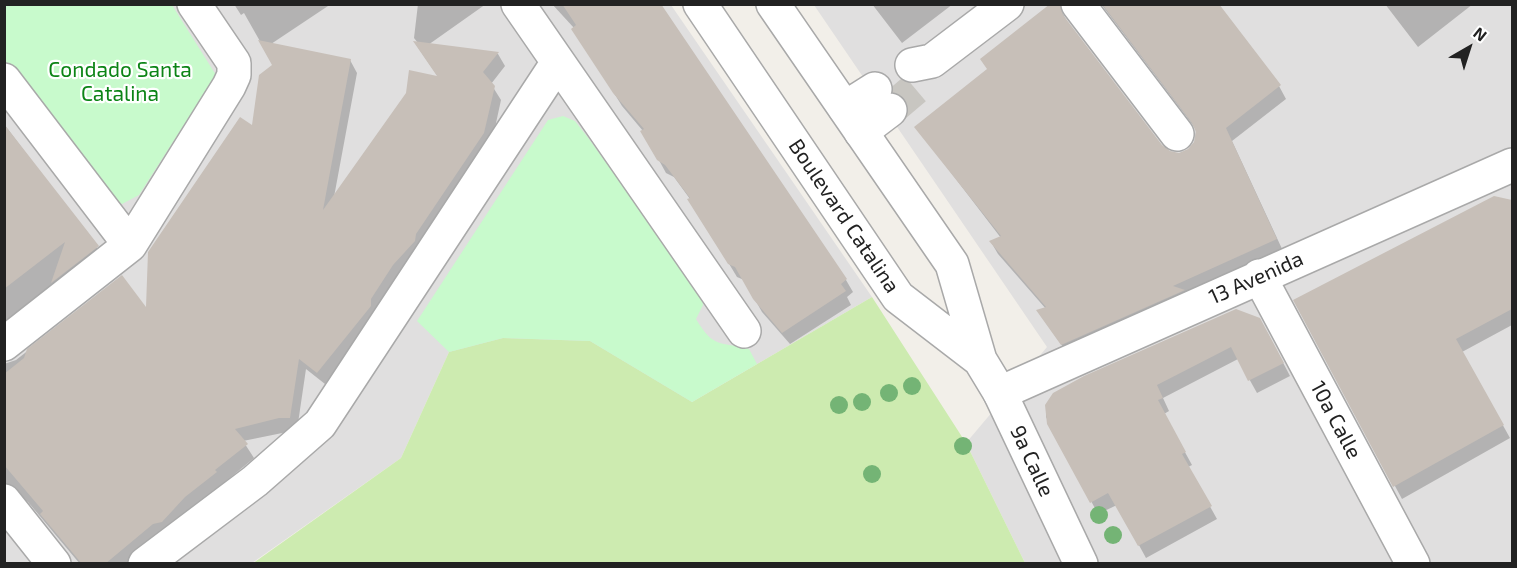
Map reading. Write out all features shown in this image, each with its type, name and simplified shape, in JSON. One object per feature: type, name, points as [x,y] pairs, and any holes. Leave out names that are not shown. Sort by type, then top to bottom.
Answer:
[{"type":"street","points":[[4,344],[130,245],[234,75],[234,63],[194,4]]},
{"type":"street","points":[[518,4],[744,331]]},
{"type":"street","name":"Boulevard Catalina","points":[[700,4],[898,297],[980,360]]},
{"type":"street","points":[[773,4],[952,264],[980,360]]},
{"type":"street","points":[[922,69],[1007,4]]},
{"type":"street","points":[[1078,4],[1177,134]]},
{"type":"street","points":[[145,564],[255,481],[320,424],[558,62]]},
{"type":"street","points":[[4,80],[130,245]]},
{"type":"street","points":[[853,120],[882,100]]},
{"type":"street","name":"13 Avenida","points":[[1000,393],[1258,276],[1512,165]]},
{"type":"street","name":"10a Calle","points":[[1258,276],[1413,564]]},
{"type":"street","name":"9a Calle","points":[[980,360],[1000,393],[1081,564]]},
{"type":"street","points":[[4,501],[54,564]]},
{"type":"shaded area","name":"Condado Santa Catalina","points":[[4,5],[671,5],[872,297],[692,402],[449,352],[401,458],[252,563],[5,563]]},
{"type":"shaded area","points":[[814,5],[1512,5],[1512,563],[1025,563],[966,443],[1047,347]]},
{"type":"green space","name":"Condado Santa Catalina","points":[[5,5],[172,5],[216,75],[139,195],[122,204],[112,199],[5,60]]},
{"type":"green space","points":[[563,116],[575,121],[589,139],[702,296],[703,305],[696,319],[702,329],[713,340],[749,349],[757,364],[692,402],[590,341],[503,338],[449,352],[417,321],[548,120]]},
{"type":"green space","points":[[872,297],[966,443],[1025,563],[252,564],[401,458],[449,352],[503,338],[590,341],[692,402]]},
{"type":"building","points":[[562,4],[661,4],[847,279],[841,284],[846,291],[782,333],[753,299],[735,267],[728,264],[687,199],[690,198],[665,165],[657,160],[640,131],[644,129],[613,93],[571,29],[576,25]]},
{"type":"building","points":[[1050,4],[1060,4],[1063,15],[1162,145],[1170,151],[1179,153],[1188,149],[1194,142],[1196,132],[1192,123],[1102,4],[1219,4],[1281,85],[1226,128],[1277,239],[1173,286],[1185,290],[1061,345],[1036,310],[1046,307],[989,241],[1001,236],[914,127],[987,69],[980,59]]},
{"type":"building","points":[[258,40],[351,59],[323,210],[406,93],[409,70],[437,76],[413,41],[499,52],[483,72],[495,86],[484,133],[416,234],[415,241],[393,265],[371,299],[371,306],[317,373],[299,359],[290,418],[279,418],[235,429],[248,444],[185,497],[162,522],[153,524],[105,564],[82,564],[40,514],[43,511],[4,465],[4,374],[24,358],[27,349],[122,275],[146,307],[148,252],[240,117],[252,125],[259,75],[272,65]]},
{"type":"building","points":[[4,124],[99,246],[51,283],[65,242],[4,289]]},
{"type":"building","points":[[1494,196],[1512,200],[1512,309],[1456,339],[1504,425],[1393,487],[1293,300]]},
{"type":"building","points":[[1236,309],[1260,318],[1284,363],[1248,381],[1231,347],[1157,385],[1163,398],[1158,400],[1186,452],[1182,454],[1212,506],[1138,546],[1108,493],[1090,503],[1047,424],[1045,405],[1053,393],[1084,376]]},
{"type":"tunnel","points":[[890,110],[923,82]]}]
